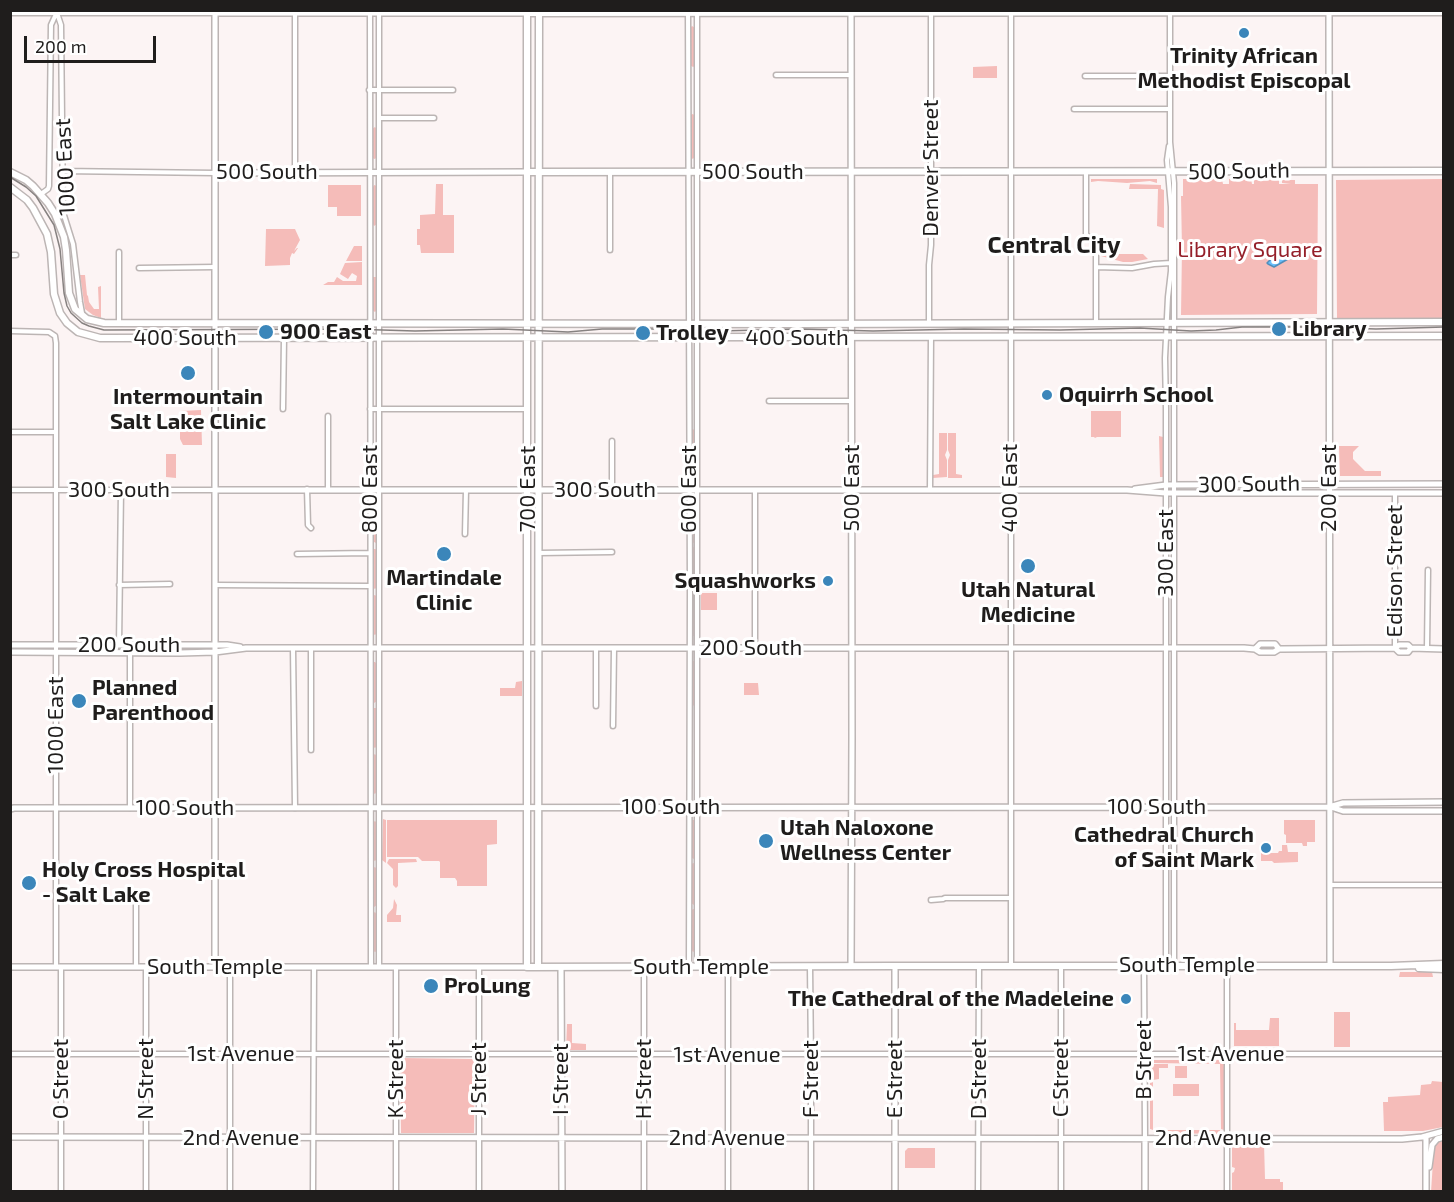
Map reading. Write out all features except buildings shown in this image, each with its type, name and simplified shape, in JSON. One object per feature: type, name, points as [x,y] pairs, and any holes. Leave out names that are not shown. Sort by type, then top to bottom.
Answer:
[{"type":"main road","points":[[527,11],[1443,12]]},
{"type":"main road","name":"700 East","points":[[527,11],[527,967]]},
{"type":"main road","name":"700 East","points":[[538,967],[539,11]]},
{"type":"main road","points":[[10,171],[26,180],[41,194],[55,214],[66,250],[71,301],[80,315],[87,319]]},
{"type":"main road","name":"500 South","points":[[527,172],[1443,171]]},
{"type":"main road","name":"400 South","points":[[10,187],[27,200],[47,234],[51,252],[55,301],[63,318],[78,332],[108,338],[1443,336]]},
{"type":"main road","name":"400 South","points":[[87,319],[119,324],[1443,322]]},
{"type":"main road","name":"South Temple","points":[[527,967],[1391,966],[1443,964]]},
{"type":"main road","name":"South Temple","points":[[1391,966],[1443,969]]},
{"type":"street","points":[[10,13],[527,11]]},
{"type":"street","name":"600 East","points":[[688,11],[689,967]]},
{"type":"street","name":"600 East","points":[[697,11],[697,967]]},
{"type":"street","name":"500 East","points":[[850,966],[852,807],[851,11]]},
{"type":"street","name":"400 East","points":[[1011,11],[1011,966]]},
{"type":"street","name":"300 East","points":[[1170,11],[1170,142],[1167,158],[1171,171],[1171,323],[1166,337],[1167,807],[1170,965]]},
{"type":"street","name":"200 East","points":[[1329,11],[1330,966]]},
{"type":"street","name":"1000 East","points":[[56,12],[61,25],[63,212],[73,244],[81,310],[87,319]]},
{"type":"street","name":"1000 East","points":[[41,194],[48,189],[51,25],[56,12]]},
{"type":"street","points":[[215,12],[215,967]]},
{"type":"street","name":"800 East","points":[[370,12],[371,967]]},
{"type":"street","name":"800 East","points":[[379,12],[379,967]]},
{"type":"street","name":"Denver Street","points":[[929,324],[931,12]]},
{"type":"street","points":[[295,13],[295,172]]},
{"type":"street","points":[[370,58],[378,58]]},
{"type":"street","points":[[688,70],[696,70]]},
{"type":"street","points":[[776,75],[851,75]]},
{"type":"street","points":[[1085,76],[1170,76]]},
{"type":"street","points":[[369,90],[453,90]]},
{"type":"street","points":[[688,107],[697,107]]},
{"type":"street","points":[[1074,109],[1170,109]]},
{"type":"street","points":[[379,118],[434,118]]},
{"type":"street","points":[[369,125],[379,125]]},
{"type":"street","name":"500 South","points":[[62,171],[527,172]]},
{"type":"street","name":"300 East","points":[[1170,965],[1174,807],[1174,337],[1171,323],[1171,171]]},
{"type":"street","points":[[610,172],[610,250]]},
{"type":"street","points":[[1086,172],[1086,234],[1095,248],[1096,324]]},
{"type":"street","points":[[689,217],[697,216]]},
{"type":"street","points":[[370,230],[379,230]]},
{"type":"street","points":[[689,249],[697,249]]},
{"type":"street","points":[[119,252],[119,324]]},
{"type":"street","points":[[1096,267],[1132,268],[1171,263]]},
{"type":"street","points":[[139,268],[215,267]]},
{"type":"street","points":[[370,272],[379,272]]},
{"type":"street","points":[[689,285],[697,285]]},
{"type":"street","name":"1000 East","points":[[10,331],[49,332],[55,336],[56,340],[58,967]]},
{"type":"street","points":[[283,409],[284,338]]},
{"type":"street","points":[[930,490],[931,338]]},
{"type":"street","points":[[370,375],[379,375]]},
{"type":"street","points":[[689,382],[697,382]]},
{"type":"street","points":[[769,401],[851,401]]},
{"type":"street","points":[[370,409],[528,409]]},
{"type":"street","points":[[328,417],[328,489]]},
{"type":"street","points":[[689,424],[697,424]]},
{"type":"street","points":[[10,432],[56,432]]},
{"type":"street","points":[[612,441],[612,490]]},
{"type":"street","points":[[370,445],[379,445]]},
{"type":"street","points":[[1415,484],[1416,493]]},
{"type":"street","name":"300 South","points":[[1127,490],[1166,485],[1443,484]]},
{"type":"street","points":[[308,489],[308,525],[311,528]]},
{"type":"street","points":[[755,648],[756,489]]},
{"type":"street","name":"300 South","points":[[10,490],[852,489],[1127,490],[1166,493],[1443,493]]},
{"type":"street","points":[[119,645],[121,490]]},
{"type":"street","points":[[465,534],[466,490]]},
{"type":"street","name":"Edison Street","points":[[1395,493],[1395,648]]},
{"type":"street","points":[[689,545],[697,545]]},
{"type":"street","points":[[370,546],[379,546]]},
{"type":"street","points":[[539,553],[612,552]]},
{"type":"street","points":[[297,554],[370,553]]},
{"type":"street","points":[[1427,648],[1428,570]]},
{"type":"street","points":[[119,585],[170,584]]},
{"type":"street","points":[[215,585],[370,586]]},
{"type":"street","points":[[370,592],[379,592]]},
{"type":"street","points":[[690,592],[697,592]]},
{"type":"street","name":"200 South","points":[[10,645],[227,645],[246,648]]},
{"type":"street","points":[[130,645],[130,808]]},
{"type":"street","name":"200 South","points":[[10,652],[215,652],[246,648],[1255,649],[1260,652],[1275,652],[1279,649],[1329,648],[1395,648],[1399,652],[1408,652],[1411,648],[1443,649]]},
{"type":"street","points":[[293,648],[295,808]]},
{"type":"street","points":[[311,648],[311,750]]},
{"type":"street","points":[[596,648],[596,706]]},
{"type":"street","points":[[614,648],[614,726]]},
{"type":"street","points":[[370,706],[379,706]]},
{"type":"street","points":[[689,708],[697,708]]},
{"type":"street","points":[[689,721],[697,721]]},
{"type":"street","points":[[370,751],[379,751]]},
{"type":"street","points":[[689,752],[697,753]]},
{"type":"street","points":[[688,770],[697,770]]},
{"type":"street","name":"100 South","points":[[12,807],[1329,807],[1343,803],[1443,802]]},
{"type":"street","name":"100 South","points":[[1329,807],[1343,811],[1443,812]]},
{"type":"street","points":[[688,861],[697,861]]},
{"type":"street","points":[[371,864],[379,864]]},
{"type":"street","points":[[1329,885],[1443,885]]},
{"type":"street","points":[[932,900],[1011,898]]},
{"type":"street","points":[[135,902],[136,967]]},
{"type":"street","points":[[688,907],[697,907]]},
{"type":"street","points":[[371,910],[379,910]]},
{"type":"street","name":"C Street","points":[[1061,965],[1061,1191]]},
{"type":"street","name":"B Street","points":[[1144,965],[1145,1191]]},
{"type":"street","points":[[1227,965],[1227,1191]]},
{"type":"street","name":"F Street","points":[[810,966],[811,1191]]},
{"type":"street","name":"E Street","points":[[895,966],[895,1191]]},
{"type":"street","name":"D Street","points":[[978,1191],[979,966]]},
{"type":"street","name":"South Temple","points":[[10,967],[527,967]]},
{"type":"street","name":"O Street","points":[[58,967],[61,1054],[61,1191]]},
{"type":"street","name":"N Street","points":[[146,967],[146,1191]]},
{"type":"street","points":[[230,967],[230,1191]]},
{"type":"street","points":[[313,1191],[314,967]]},
{"type":"street","name":"K Street","points":[[396,967],[396,1191]]},
{"type":"street","name":"J Street","points":[[479,967],[479,1191]]},
{"type":"street","name":"I Street","points":[[561,967],[562,1191]]},
{"type":"street","name":"H Street","points":[[644,967],[644,1191]]},
{"type":"street","points":[[728,967],[728,1191]]},
{"type":"street","name":"1st Avenue","points":[[10,1054],[1443,1054]]},
{"type":"street","name":"2nd Avenue","points":[[10,1137],[1402,1139],[1443,1131]]},
{"type":"street","points":[[1426,1136],[1426,1191]]},
{"type":"street","points":[[1427,1174],[1431,1149],[1435,1142],[1443,1137]]},
{"type":"green space","points":[[692,26],[695,28],[695,66],[693,67],[690,65],[690,28]]},
{"type":"green space","points":[[997,66],[997,78],[973,78],[973,67]]},
{"type":"green space","points":[[695,115],[695,156],[693,159],[690,157],[690,116]]},
{"type":"green space","points":[[375,127],[377,129],[377,158],[374,159],[372,129]]},
{"type":"green space","points":[[1091,179],[1157,179],[1157,183],[1150,181],[1091,182]]},
{"type":"green space","name":"Library Square","points":[[1183,179],[1222,179],[1223,184],[1229,184],[1229,179],[1251,179],[1254,184],[1254,180],[1279,179],[1279,184],[1291,184],[1282,183],[1282,180],[1295,180],[1295,184],[1318,184],[1317,314],[1181,315]]},
{"type":"green space","points":[[1443,179],[1443,318],[1337,319],[1336,180]]},
{"type":"green space","points":[[436,184],[443,184],[443,215],[454,215],[454,253],[421,253],[420,245],[417,245],[420,215],[435,214]]},
{"type":"green space","points":[[1130,184],[1161,185],[1161,189],[1164,190],[1164,228],[1157,226],[1158,189],[1129,189]]},
{"type":"green space","points":[[328,185],[361,185],[361,216],[337,216],[337,207],[328,207]]},
{"type":"green space","points":[[377,186],[377,224],[374,226],[373,187]]},
{"type":"green space","points":[[266,229],[295,229],[300,240],[294,251],[298,248],[290,258],[290,265],[265,266]]},
{"type":"green space","points":[[354,246],[362,246],[362,261],[346,261]]},
{"type":"green space","points":[[1101,254],[1143,254],[1148,259],[1123,262],[1101,256]]},
{"type":"green space","points":[[362,262],[362,285],[323,285],[334,282],[337,277],[343,281],[356,281],[357,276],[352,273],[348,279],[340,274],[345,263]]},
{"type":"green space","points":[[80,275],[85,275],[87,295],[94,309],[99,309],[98,287],[101,286],[101,318],[85,309]]},
{"type":"green space","points":[[373,277],[377,279],[377,310],[375,312],[372,310]]},
{"type":"green space","points":[[201,410],[202,445],[183,445],[180,439],[181,411]]},
{"type":"green space","points":[[1091,411],[1121,411],[1121,437],[1091,437]]},
{"type":"green space","points":[[691,430],[695,431],[694,476],[691,475]]},
{"type":"green space","points":[[939,433],[947,433],[945,455],[947,477],[933,478],[933,475],[939,474]]},
{"type":"green space","points":[[948,433],[956,433],[956,474],[962,475],[962,478],[948,478],[950,455]]},
{"type":"green space","points":[[1159,436],[1163,437],[1163,477],[1160,477]]},
{"type":"green space","points":[[1339,446],[1359,446],[1353,452],[1353,459],[1365,471],[1381,471],[1381,476],[1340,476]]},
{"type":"green space","points":[[166,454],[176,454],[176,478],[166,477]]},
{"type":"green space","points":[[373,503],[377,504],[376,543],[372,541]]},
{"type":"green space","points":[[691,504],[696,505],[694,543],[691,542]]},
{"type":"green space","points":[[694,547],[694,591],[692,590],[691,548]]},
{"type":"green space","points":[[373,549],[377,550],[377,587],[375,589],[372,587]]},
{"type":"green space","points":[[701,593],[717,593],[717,610],[701,610]]},
{"type":"green space","points":[[372,596],[377,596],[377,633],[375,635],[372,633]]},
{"type":"green space","points":[[691,596],[695,597],[695,636],[691,636]]},
{"type":"green space","points":[[136,647],[201,648],[137,651]]},
{"type":"green space","points":[[690,661],[695,661],[695,704],[693,706],[691,705]]},
{"type":"green space","points":[[373,662],[377,664],[377,701],[374,703],[372,701]]},
{"type":"green space","points":[[522,681],[522,696],[500,696],[500,688],[515,688],[516,682]]},
{"type":"green space","points":[[744,683],[758,683],[759,695],[744,695]]},
{"type":"green space","points":[[373,708],[377,710],[377,746],[375,748],[372,746]]},
{"type":"green space","points":[[375,754],[377,757],[377,791],[375,794],[372,792],[372,756]]},
{"type":"green space","points":[[383,819],[386,820],[386,863],[382,860]]},
{"type":"green space","points":[[387,820],[497,820],[497,844],[487,845],[487,886],[457,886],[455,878],[440,878],[439,861],[422,861],[418,857],[387,857]]},
{"type":"green space","points":[[691,820],[695,820],[694,859],[691,856]]},
{"type":"green space","points":[[1284,820],[1315,820],[1315,842],[1307,842],[1307,846],[1303,846],[1302,843],[1286,843]]},
{"type":"green space","points":[[375,821],[377,823],[377,859],[375,861],[373,860],[372,823]]},
{"type":"green space","points":[[1282,845],[1287,845],[1288,852],[1298,852],[1298,862],[1261,861],[1261,853],[1278,853],[1282,851]]},
{"type":"green space","points":[[389,859],[416,859],[417,862],[398,863],[398,886],[396,888],[393,885],[393,869],[387,863]]},
{"type":"green space","points":[[691,864],[696,865],[694,905],[691,903]]},
{"type":"green space","points":[[373,868],[377,869],[377,905],[374,907]]},
{"type":"green space","points":[[394,899],[397,905],[396,915],[401,915],[401,922],[387,922],[387,915],[393,908]]},
{"type":"green space","points":[[691,910],[696,911],[696,950],[693,952],[691,949]]},
{"type":"green space","points":[[375,912],[377,915],[377,951],[375,952],[372,950],[372,914]]},
{"type":"green space","points":[[1400,972],[1432,972],[1433,977],[1399,977]]},
{"type":"green space","points":[[1334,1012],[1350,1012],[1350,1047],[1334,1047]]},
{"type":"green space","points":[[1270,1018],[1279,1018],[1279,1046],[1234,1046],[1234,1023],[1236,1023],[1236,1030],[1269,1030]]},
{"type":"green space","points":[[567,1024],[572,1024],[572,1043],[586,1044],[586,1050],[566,1050]]},
{"type":"green space","points":[[401,1058],[475,1059],[474,1133],[401,1133]]},
{"type":"green space","points":[[1154,1060],[1220,1060],[1220,1063],[1224,1064],[1224,1130],[1221,1129],[1220,1064],[1154,1063]]},
{"type":"green space","points":[[1150,1064],[1153,1064],[1154,1068],[1154,1064],[1168,1064],[1168,1068],[1159,1068],[1159,1079],[1153,1080],[1153,1130],[1150,1129]]},
{"type":"green space","points":[[1175,1066],[1187,1066],[1187,1078],[1175,1078]]},
{"type":"green space","points":[[1432,1081],[1443,1082],[1443,1127],[1423,1131],[1384,1131],[1383,1102],[1388,1102],[1388,1097],[1420,1095],[1421,1085],[1431,1084]]},
{"type":"green space","points":[[1173,1084],[1199,1084],[1199,1096],[1173,1096]]},
{"type":"green space","points":[[1154,1130],[1220,1130],[1219,1134],[1153,1133]]},
{"type":"green space","points":[[1443,1139],[1443,1191],[1431,1192],[1434,1146]]},
{"type":"green space","points":[[1237,1142],[1264,1143],[1265,1179],[1280,1179],[1280,1182],[1283,1182],[1283,1191],[1232,1191],[1232,1173],[1235,1168],[1232,1167],[1232,1146]]},
{"type":"green space","points":[[908,1148],[935,1148],[935,1168],[905,1168],[905,1151]]},
{"type":"water","points":[[1282,255],[1298,257],[1288,259],[1274,267],[1267,263],[1270,260]]},
{"type":"tram line","points":[[10,177],[36,196],[54,225],[60,249],[64,293],[71,313],[82,323],[104,330],[503,329],[568,332],[602,329],[873,331],[1140,328],[1191,331],[1242,327],[1376,329],[1444,327]]},
{"type":"place","name":"Trinity African Methodist Episcopal","points":[[1244,33]]},
{"type":"place","name":"Library","points":[[1279,329]]},
{"type":"place","name":"900 East","points":[[266,332]]},
{"type":"place","name":"Trolley","points":[[643,333]]},
{"type":"place","name":"Intermountain Salt Lake Clinic","points":[[188,373]]},
{"type":"place","name":"Oquirrh School","points":[[1047,395]]},
{"type":"place","name":"Martindale Clinic","points":[[444,554]]},
{"type":"place","name":"Utah Natural Medicine","points":[[1028,566]]},
{"type":"place","name":"Squashworks","points":[[828,581]]},
{"type":"place","name":"Planned Parenthood","points":[[79,701]]},
{"type":"place","name":"Utah Naloxone Wellness Center","points":[[766,841]]},
{"type":"place","name":"Cathedral Church of Saint Mark","points":[[1266,848]]},
{"type":"place","name":"Holy Cross Hospital - Salt Lake","points":[[29,883]]},
{"type":"place","name":"ProLung","points":[[431,986]]},
{"type":"place","name":"The Cathedral of the Madeleine","points":[[1126,999]]},
{"type":"district","name":"Central City","points":[[1054,245]]}]
